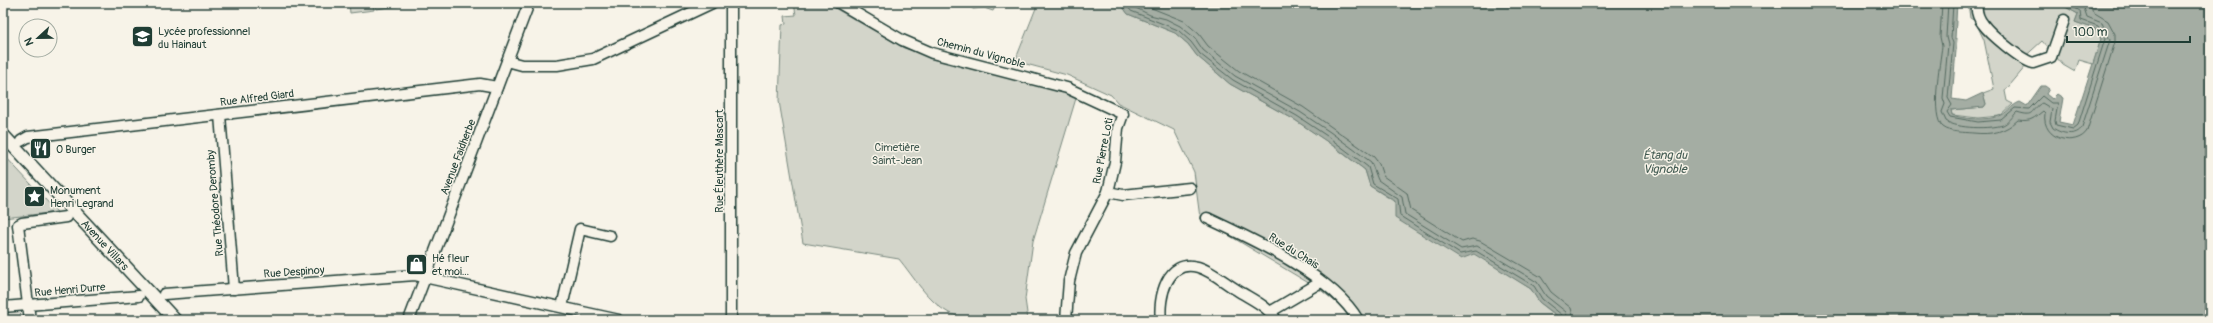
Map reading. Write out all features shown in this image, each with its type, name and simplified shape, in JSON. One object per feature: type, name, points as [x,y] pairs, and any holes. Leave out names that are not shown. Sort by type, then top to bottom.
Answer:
[{"type":"main road","name":"Avenue Villars","points":[[3,135],[175,320]]},
{"type":"street","name":"Avenue Faidherbe","points":[[409,320],[530,3]]},
{"type":"street","points":[[508,61],[520,64],[557,65],[593,59],[712,3]]},
{"type":"street","name":"Rue Éleuthère Mascart","points":[[731,3],[731,320]]},
{"type":"street","name":"Chemin du Vignoble","points":[[839,3],[902,40],[932,53],[1067,88],[1123,114]]},
{"type":"street","points":[[1977,3],[1977,13],[1985,27],[2025,59],[2034,63],[2051,57],[2064,20]]},
{"type":"street","name":"Rue Alfred Giard","points":[[21,141],[28,138],[480,84],[497,87]]},
{"type":"street","name":"Rue Pierre Loti","points":[[1066,320],[1069,281],[1076,254],[1108,192],[1115,162],[1118,128],[1123,114]]},
{"type":"street","name":"Rue Théodore Deromby","points":[[220,115],[234,289]]},
{"type":"street","name":"Rue Pierre Loti","points":[[1108,192],[1123,195],[1190,188]]},
{"type":"street","points":[[30,320],[18,229],[20,223],[66,217]]},
{"type":"street","name":"Rue du Chais","points":[[1207,218],[1255,241],[1320,282],[1340,297],[1358,320]]},
{"type":"street","points":[[562,307],[580,229],[610,236]]},
{"type":"street","points":[[1161,320],[1160,303],[1167,281],[1176,271],[1188,266],[1196,266],[1205,270],[1273,316],[1320,282]]},
{"type":"street","name":"Rue Despinoy","points":[[164,294],[415,275],[619,320]]},
{"type":"street","name":"Rue Henri Durre","points":[[3,307],[139,296]]},
{"type":"green space","points":[[349,3],[373,3],[374,10],[350,13]]},
{"type":"green space","points":[[375,3],[398,3],[398,6],[376,9]]},
{"type":"green space","name":"Cimetière Saint-Jean","points":[[794,3],[826,3],[904,48],[970,68],[1077,95],[1033,241],[1025,299],[1028,320],[977,320],[957,316],[949,313],[934,302],[921,288],[899,259],[803,243],[779,101],[782,25],[786,24],[785,16],[796,15]]},
{"type":"green space","points":[[965,3],[997,3],[993,11],[984,8],[973,9]]},
{"type":"green space","points":[[1038,3],[1120,3],[1128,14],[1175,33],[1188,44],[1197,56],[1230,84],[1295,120],[1365,170],[1370,186],[1531,289],[1539,302],[1559,318],[1559,320],[1358,320],[1322,291],[1200,218],[1194,172],[1174,130],[1118,103],[1111,95],[1067,75],[1015,61]]},
{"type":"green space","points":[[1968,3],[2062,3],[2062,5],[2078,14],[2075,22],[2095,29],[2101,39],[2093,64],[2079,60],[2075,72],[2063,65],[2042,41],[2020,61],[2026,66],[2005,91],[2007,101],[2013,104],[2000,116],[1978,118],[1952,115],[1951,110],[1984,107],[1986,104],[1983,93],[1994,89],[1984,40],[1975,21],[1970,18]]},
{"type":"green space","points":[[3,154],[57,212],[3,218]]},
{"type":"water","name":"Étang du Vignoble","points":[[1120,3],[1957,3],[1955,39],[1957,38],[1952,99],[1966,101],[1983,93],[1986,104],[1984,107],[1951,110],[1952,115],[1976,119],[1994,118],[2002,115],[2020,102],[2027,106],[2041,86],[2045,86],[2049,89],[2046,94],[2052,99],[2057,94],[2063,98],[2059,122],[2073,125],[2101,39],[2095,29],[2075,22],[2078,14],[2062,5],[2062,3],[2210,3],[2210,320],[1559,320],[1559,317],[1539,302],[1531,289],[1474,254],[1461,259],[1395,218],[1395,201],[1370,186],[1365,170],[1335,147],[1295,120],[1230,84],[1197,56],[1188,44],[1175,33],[1128,14]]},
{"type":"place","name":"Lycée professionnel du Hainaut","points":[[143,37]]},
{"type":"place","name":"O Burger","points":[[41,149]]},
{"type":"place","name":"Monument Henri Legrand","points":[[34,196]]},
{"type":"place","name":"Hé fleur et moi...","points":[[416,264]]}]
